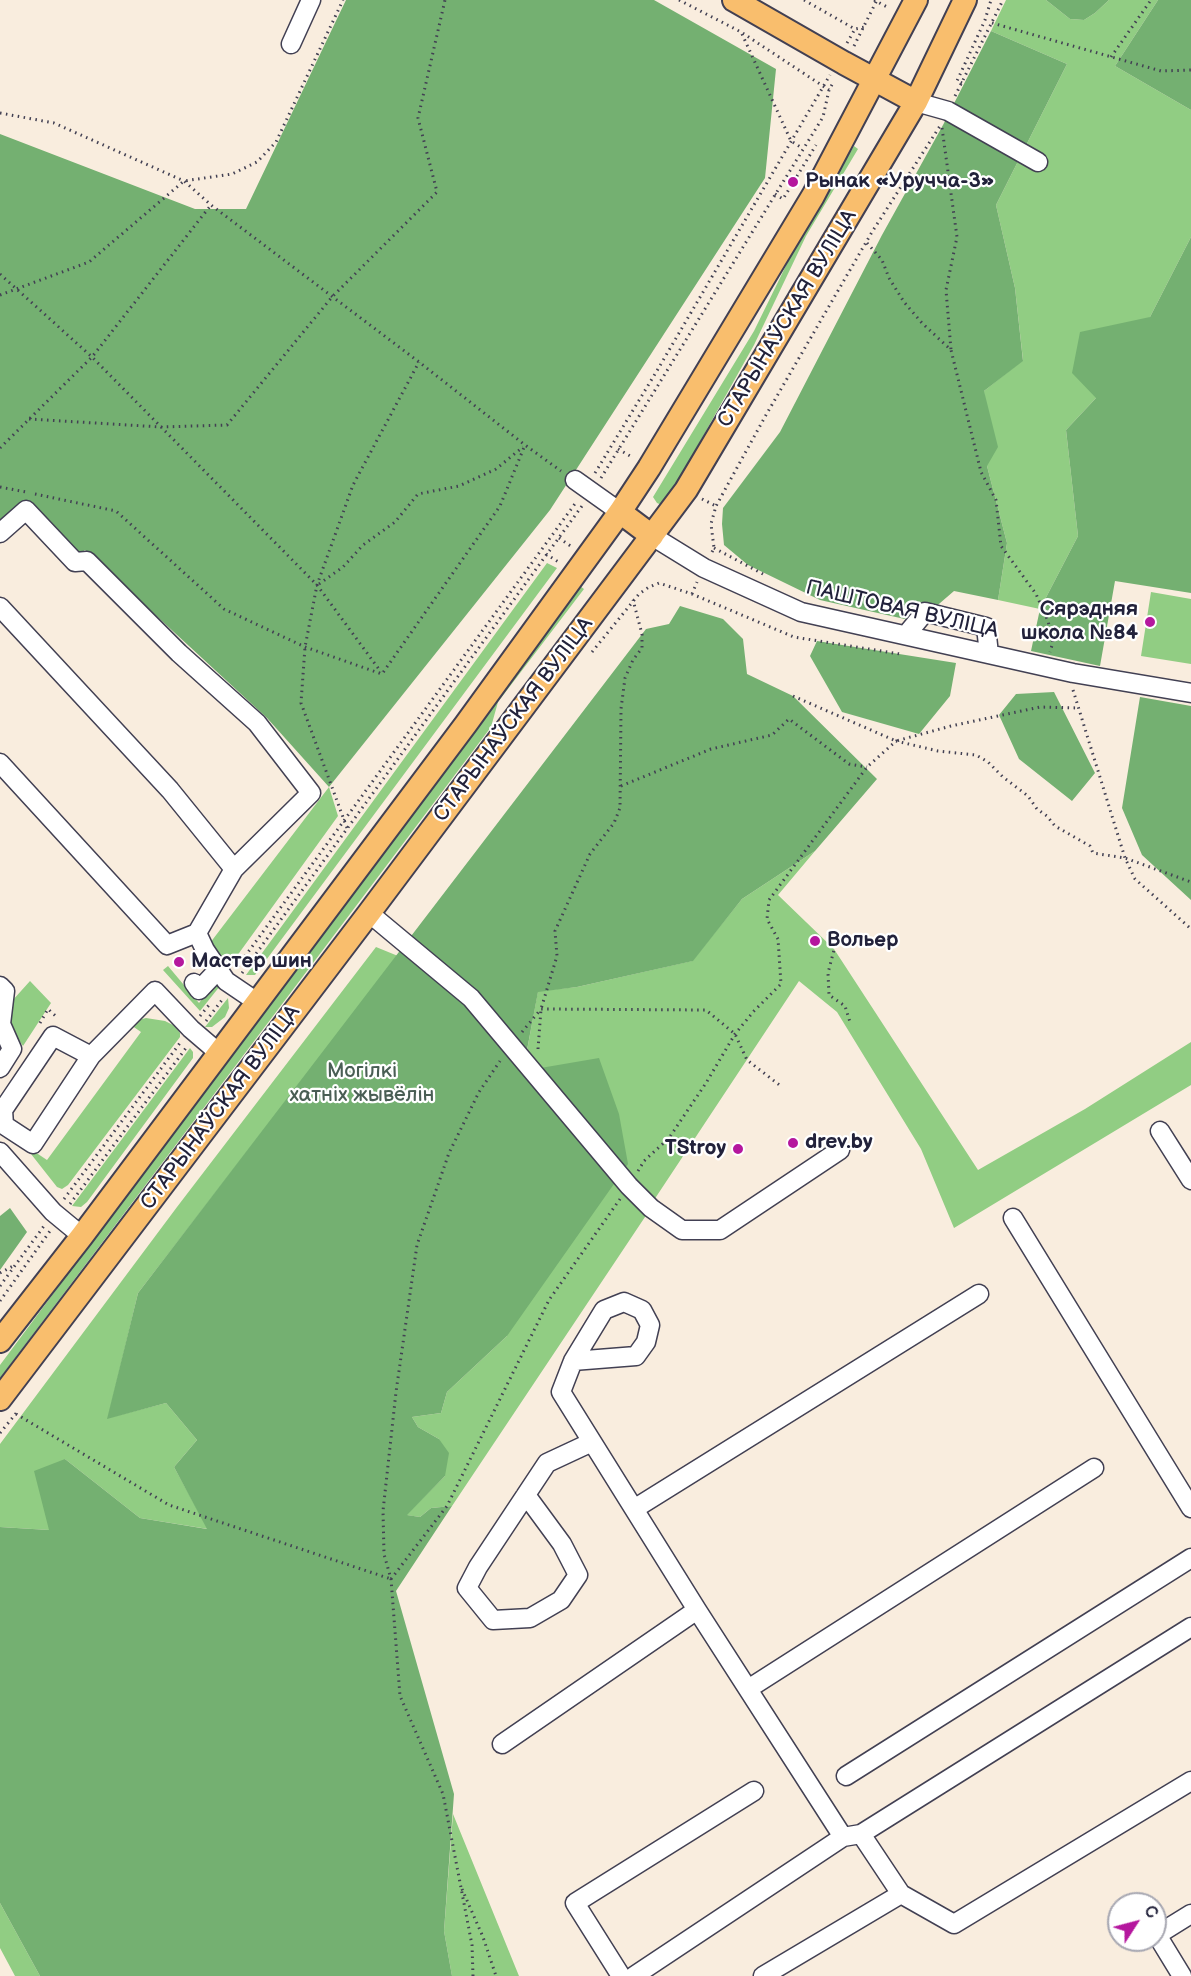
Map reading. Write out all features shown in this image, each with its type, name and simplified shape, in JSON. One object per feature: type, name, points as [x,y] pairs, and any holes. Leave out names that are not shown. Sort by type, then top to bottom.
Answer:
[{"type":"main road","points":[[734,0],[916,102]]},
{"type":"main road","name":"СТАРЫНАЎСКАЯ ВУЛІЦА","points":[[0,1341],[82,1236],[466,724],[620,512],[813,196],[916,0]]},
{"type":"main road","name":"СТАРЫНАЎСКАЯ ВУЛІЦА","points":[[8,1406],[369,912],[686,490],[916,102],[965,0]]},
{"type":"main road","points":[[620,512],[652,536]]},
{"type":"street","points":[[291,44],[311,0]]},
{"type":"street","points":[[916,102],[948,111],[1038,162]]},
{"type":"street","points":[[584,487],[620,512]]},
{"type":"street","points":[[0,533],[26,510],[75,562],[87,561],[179,652],[257,723],[312,793],[234,869],[197,933],[167,945],[0,763]]},
{"type":"street","name":"ПАШТОВАЯ ВУЛІЦА","points":[[652,536],[704,568],[801,612],[1073,673],[1191,693]]},
{"type":"street","points":[[0,607],[170,790],[234,869]]},
{"type":"street","points":[[906,635],[925,612],[986,627],[988,654]]},
{"type":"street","points":[[369,912],[471,998],[629,1186],[651,1208],[682,1230],[720,1230],[840,1150]]},
{"type":"street","points":[[197,933],[205,951],[226,979],[257,1002]]},
{"type":"street","points":[[194,983],[199,990],[226,979]]},
{"type":"street","points":[[0,986],[5,991],[1,1024],[12,1049],[0,1068]]},
{"type":"street","points":[[91,1056],[53,1036],[3,1110],[4,1125],[33,1144],[91,1056],[155,991],[198,1025],[219,1053]]},
{"type":"street","points":[[1160,1131],[1191,1180]]},
{"type":"street","points":[[0,1152],[56,1215],[82,1236]]},
{"type":"street","points":[[1013,1218],[1191,1508]]},
{"type":"street","points":[[634,1509],[979,1293]]},
{"type":"street","points":[[573,1361],[561,1392],[748,1689],[852,1836],[901,1894],[954,1924],[1191,1781]]},
{"type":"street","points":[[526,1495],[562,1544],[578,1575],[561,1600],[530,1618],[494,1620],[467,1588],[478,1567],[547,1463],[592,1442]]},
{"type":"street","points":[[748,1689],[1094,1468]]},
{"type":"street","points":[[846,1776],[1191,1558]]},
{"type":"street","points":[[502,1744],[697,1610]]},
{"type":"street","points":[[634,1976],[852,1836],[1191,1628]]},
{"type":"street","points":[[621,1976],[575,1904],[754,1791]]},
{"type":"street","points":[[768,1975],[901,1894]]},
{"type":"street","points":[[1182,1976],[1157,1935],[1191,1914]]},
{"type":"path","points":[[0,296],[88,262],[184,182],[232,174],[257,162],[276,142],[343,0]]},
{"type":"path","points":[[29,419],[160,427],[227,425],[332,297],[437,192],[418,118],[445,0]]},
{"type":"path","points":[[0,1301],[56,1215],[198,1025],[226,979],[347,828],[584,487],[823,117],[830,90],[741,32],[680,0]]},
{"type":"path","points":[[804,0],[855,29],[865,27],[876,0]]},
{"type":"path","points":[[962,83],[957,81],[985,20],[991,0]]},
{"type":"path","points":[[948,111],[1003,0]]},
{"type":"path","points":[[1111,57],[1151,0]]},
{"type":"path","points":[[992,23],[1161,70],[1191,70]]},
{"type":"path","points":[[0,1286],[198,1025],[226,979],[345,819],[584,487],[652,379],[855,29]]},
{"type":"path","points":[[741,32],[791,141],[803,149]]},
{"type":"path","points":[[0,113],[54,123],[184,182],[525,445],[584,487]]},
{"type":"path","points":[[692,594],[714,548],[711,524],[716,506],[766,415],[867,243],[941,123],[957,237],[946,290],[951,350],[981,472],[996,500],[1001,546],[1036,594],[1048,621],[1053,642],[1049,655]]},
{"type":"path","points":[[775,194],[783,200],[818,141]]},
{"type":"path","points":[[0,448],[92,357],[211,205]]},
{"type":"path","points":[[867,243],[882,260],[889,278],[904,302],[951,350]]},
{"type":"path","points":[[0,274],[92,357],[317,585],[382,674]]},
{"type":"path","points":[[347,828],[301,703],[305,647],[317,585],[353,485],[419,362]]},
{"type":"path","points":[[317,585],[343,567],[363,545],[395,522],[418,494],[459,486],[496,469],[525,445]]},
{"type":"path","points":[[382,674],[500,506],[525,445]]},
{"type":"path","points":[[0,487],[116,511],[224,609],[305,647],[382,674]]},
{"type":"path","points":[[714,548],[768,576]]},
{"type":"path","points":[[591,652],[633,600],[649,587],[659,583],[692,594],[794,637],[910,656]]},
{"type":"path","points":[[543,1084],[537,1044],[541,1009],[557,956],[555,931],[590,854],[614,823],[620,808],[621,709],[625,678],[642,648],[642,634],[633,600]]},
{"type":"path","points":[[1072,685],[1125,858],[1135,879],[1191,929]]},
{"type":"path","points":[[793,696],[896,741],[938,752],[976,755],[1028,796],[1037,809],[1055,826],[1090,846],[1093,853],[1125,858],[1191,882]]},
{"type":"path","points":[[391,1579],[447,1506],[549,1300],[644,1161],[669,1138],[735,1034],[781,984],[778,939],[767,919],[769,900],[867,767],[896,741],[1040,706],[1079,708]]},
{"type":"path","points":[[621,786],[711,748],[772,735],[789,719],[849,764],[867,767]]},
{"type":"path","points":[[828,934],[834,950],[828,973],[829,995],[844,1006],[850,1022]]},
{"type":"path","points":[[541,1009],[706,1010],[735,1034],[747,1060],[782,1087]]},
{"type":"path","points":[[473,1976],[472,1945],[444,1794],[400,1696],[391,1579],[384,1554],[383,1511],[396,1392],[417,1245],[449,1154],[479,1092],[511,1046],[541,1009]]},
{"type":"path","points":[[36,1029],[48,1010],[65,1025]]},
{"type":"path","points":[[0,1273],[16,1264]]},
{"type":"path","points":[[8,1406],[23,1404]]},
{"type":"path","points":[[8,1406],[169,1505],[391,1579]]},
{"type":"path","points":[[0,1433],[8,1406]]},
{"type":"path","points":[[459,1882],[483,1937],[496,1976]]},
{"type":"green space","points":[[346,0],[654,0],[776,69],[765,178],[550,510],[329,787],[267,718],[85,550],[78,555],[29,502],[0,524],[0,134],[195,209],[246,209]]},
{"type":"green space","points":[[1006,0],[1046,0],[1070,19],[1084,20],[1109,0],[1158,0],[1115,66],[1191,110],[1191,237],[1150,317],[1096,398],[1066,430],[1078,536],[1040,609],[998,600],[1007,543],[987,466],[984,391],[1023,360],[1015,288],[996,205],[1067,64],[991,31]]},
{"type":"green space","points":[[1046,0],[1109,0],[1084,20],[1070,19]]},
{"type":"green space","points":[[1158,0],[1191,0],[1191,110],[1115,66]]},
{"type":"green space","points":[[991,31],[1067,64],[996,205],[1015,288],[1023,361],[984,391],[998,447],[987,466],[1007,543],[998,600],[954,591],[918,622],[820,600],[748,565],[724,545],[723,508],[780,432]]},
{"type":"green space","points":[[854,146],[858,149],[806,236],[754,345],[664,506],[657,503],[653,497],[754,331],[802,233]]},
{"type":"green space","points":[[1191,237],[1191,593],[1115,581],[1100,666],[1031,651],[1040,609],[1078,536],[1066,430],[1096,398],[1072,373],[1080,332],[1150,317]]},
{"type":"green space","points":[[547,563],[557,568],[255,975],[246,975]]},
{"type":"green space","points":[[577,584],[584,589],[498,702],[491,727],[0,1378],[0,1365],[336,915]]},
{"type":"green space","points":[[1151,592],[1191,599],[1191,664],[1141,656]]},
{"type":"green space","name":"Могілкі хатніх жывёлін","points":[[680,606],[723,619],[743,639],[747,674],[793,696],[877,779],[815,851],[742,899],[693,961],[577,987],[538,992],[523,1071],[599,1058],[619,1114],[628,1164],[507,1336],[447,1392],[441,1413],[412,1417],[418,1427],[439,1439],[449,1453],[445,1476],[407,1515],[420,1517],[431,1508],[452,1506],[396,1591],[454,1794],[444,1931],[452,1976],[40,1976],[0,1903],[0,1527],[49,1530],[34,1471],[65,1459],[140,1518],[207,1529],[174,1467],[197,1440],[166,1403],[107,1419],[138,1293],[646,629],[669,624]]},
{"type":"green space","points":[[817,641],[956,663],[950,696],[919,734],[842,712],[810,656]]},
{"type":"green space","points":[[1054,692],[1095,773],[1072,801],[1019,759],[999,715],[1016,694]]},
{"type":"green space","points":[[1140,697],[1191,706],[1191,900],[1142,855],[1122,808]]},
{"type":"green space","points":[[329,787],[338,816],[229,967],[210,943]]},
{"type":"green space","points":[[815,851],[778,895],[834,949],[978,1170],[1085,1109],[1191,1042],[1191,1085],[954,1228],[921,1149],[837,1012],[799,981],[452,1506],[431,1508],[420,1517],[406,1515],[445,1476],[439,1439],[418,1427],[412,1417],[441,1413],[447,1392],[507,1336],[523,1072],[538,991],[577,987],[692,961],[742,899]]},
{"type":"green space","points":[[376,947],[398,956],[138,1293],[108,1418],[166,1403],[197,1440],[174,1467],[208,1529],[140,1518],[65,1459],[49,1530],[0,1527],[0,1444],[177,1207]]},
{"type":"green space","points":[[168,966],[199,1003],[216,981],[220,986],[200,1011],[163,970]]},
{"type":"green space","points":[[30,981],[51,1003],[23,1046],[11,1029],[8,1019],[12,1001]]},
{"type":"green space","points":[[228,998],[229,1008],[225,1017],[212,1027],[205,1027]]},
{"type":"green space","points":[[146,1018],[165,1021],[175,1026],[180,1037],[68,1185],[62,1189],[57,1187],[31,1154],[35,1152],[47,1160],[141,1032],[128,1023]]},
{"type":"green space","points":[[190,1048],[193,1058],[87,1202],[81,1207],[72,1206]]},
{"type":"green space","points":[[10,1208],[27,1232],[0,1270],[0,1216]]},
{"type":"green space","points":[[453,1814],[519,1976],[452,1976],[444,1931]]},
{"type":"green space","points":[[0,1903],[40,1976],[15,1976],[0,1948]]},
{"type":"place","name":"Рынак «Уручча-3»","points":[[793,182]]},
{"type":"place","name":"Сярэдняя школа №84","points":[[1150,622]]},
{"type":"place","name":"Вольер","points":[[815,941]]},
{"type":"place","name":"Мастер шин","points":[[179,962]]},
{"type":"place","name":"drev.by","points":[[793,1143]]},
{"type":"place","name":"TStroy","points":[[738,1149]]}]
